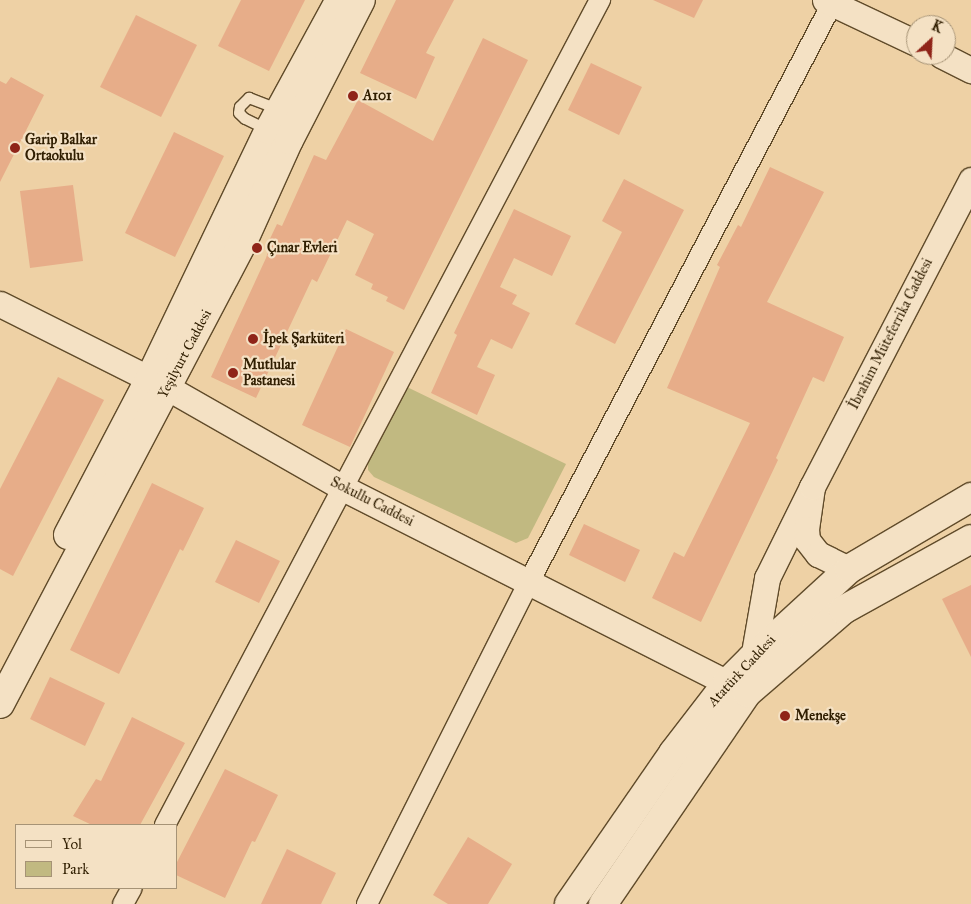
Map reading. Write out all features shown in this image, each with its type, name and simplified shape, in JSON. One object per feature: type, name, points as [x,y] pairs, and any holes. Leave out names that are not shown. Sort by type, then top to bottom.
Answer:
[{"type":"main road","name":"Yeşilyurt Caddesi","points":[[0,704],[284,125],[340,0]]},
{"type":"main road","name":"Yeşilyurt Caddesi","points":[[284,125],[361,0]]},
{"type":"main road","name":"Yeşilyurt Caddesi","points":[[0,666],[158,383]]},
{"type":"main road","name":"Atatürk Caddesi","points":[[603,904],[737,688],[752,658],[848,569],[971,497]]},
{"type":"main road","name":"Atatürk Caddesi","points":[[569,904],[673,753],[737,688],[843,610],[971,539]]},
{"type":"street","points":[[166,824],[600,0]]},
{"type":"street","points":[[367,904],[530,580],[830,1],[906,38]]},
{"type":"street","points":[[956,62],[971,70]]},
{"type":"street","name":"İbrahim Müteferrika Caddesi","points":[[752,658],[767,578],[971,180]]},
{"type":"street","name":"Sokullu Caddesi","points":[[0,304],[158,383],[343,488],[530,580],[737,688]]},
{"type":"street","points":[[812,487],[806,529],[807,540],[818,554],[848,569]]},
{"type":"street","points":[[123,904],[131,889]]},
{"type":"green space","points":[[407,387],[566,464],[528,538],[516,543],[374,477],[368,470],[368,461]]},
{"type":"building","points":[[241,0],[305,0],[269,71],[218,46]]},
{"type":"building","points":[[396,0],[454,0],[426,53],[435,57],[416,99],[360,73]]},
{"type":"building","points":[[653,0],[703,0],[694,18]]},
{"type":"building","points":[[136,15],[197,45],[161,117],[100,87]]},
{"type":"building","points":[[483,38],[528,60],[404,310],[386,301],[388,297],[371,289],[373,284],[355,275],[374,234],[347,220],[317,282],[312,279],[256,398],[211,377],[266,258],[270,246],[267,245],[277,224],[282,226],[314,155],[326,160],[358,100],[433,141]]},
{"type":"building","points":[[591,63],[642,87],[619,135],[568,110]]},
{"type":"building","points":[[11,77],[44,95],[0,182],[0,81],[6,84]]},
{"type":"building","points":[[174,132],[224,156],[175,257],[125,233]]},
{"type":"building","points":[[770,167],[824,192],[767,302],[844,337],[824,382],[813,377],[776,458],[778,460],[701,622],[652,598],[674,552],[684,557],[750,423],[667,388],[720,267],[717,265],[738,225],[741,227]]},
{"type":"building","points":[[624,179],[684,210],[615,344],[575,324],[622,232],[602,221]]},
{"type":"building","points":[[73,185],[83,261],[30,268],[20,191]]},
{"type":"building","points":[[514,209],[571,236],[552,276],[514,258],[500,287],[517,295],[512,304],[530,313],[512,349],[491,339],[477,367],[495,375],[477,415],[431,393],[457,335],[454,333]]},
{"type":"building","points":[[346,329],[394,352],[350,447],[302,425]]},
{"type":"building","points":[[58,377],[104,400],[13,576],[0,569],[0,489]]},
{"type":"building","points":[[152,483],[204,508],[183,551],[180,549],[119,674],[70,650]]},
{"type":"building","points":[[584,524],[640,550],[625,582],[569,555]]},
{"type":"building","points":[[236,540],[280,561],[259,603],[215,582]]},
{"type":"building","points":[[971,585],[971,657],[942,599]]},
{"type":"building","points":[[50,677],[105,703],[85,746],[30,719]]},
{"type":"building","points":[[132,717],[185,743],[141,824],[90,824],[73,816],[96,779],[101,781]]},
{"type":"building","points":[[225,769],[278,795],[255,842],[252,841],[225,898],[178,876],[178,860]]},
{"type":"building","points":[[468,837],[512,864],[488,904],[448,904],[433,895]]},
{"type":"building","points":[[287,849],[336,873],[321,904],[261,904]]},
{"type":"place","name":"A101","points":[[353,96]]},
{"type":"place","name":"Garip Balkar Ortaokulu","points":[[15,148]]},
{"type":"place","name":"Çınar Evleri","points":[[257,248]]},
{"type":"place","name":"İpek Şarküteri","points":[[253,339]]},
{"type":"place","name":"Mutlular Pastanesi","points":[[233,373]]},
{"type":"place","name":"Menekşe","points":[[785,716]]}]
